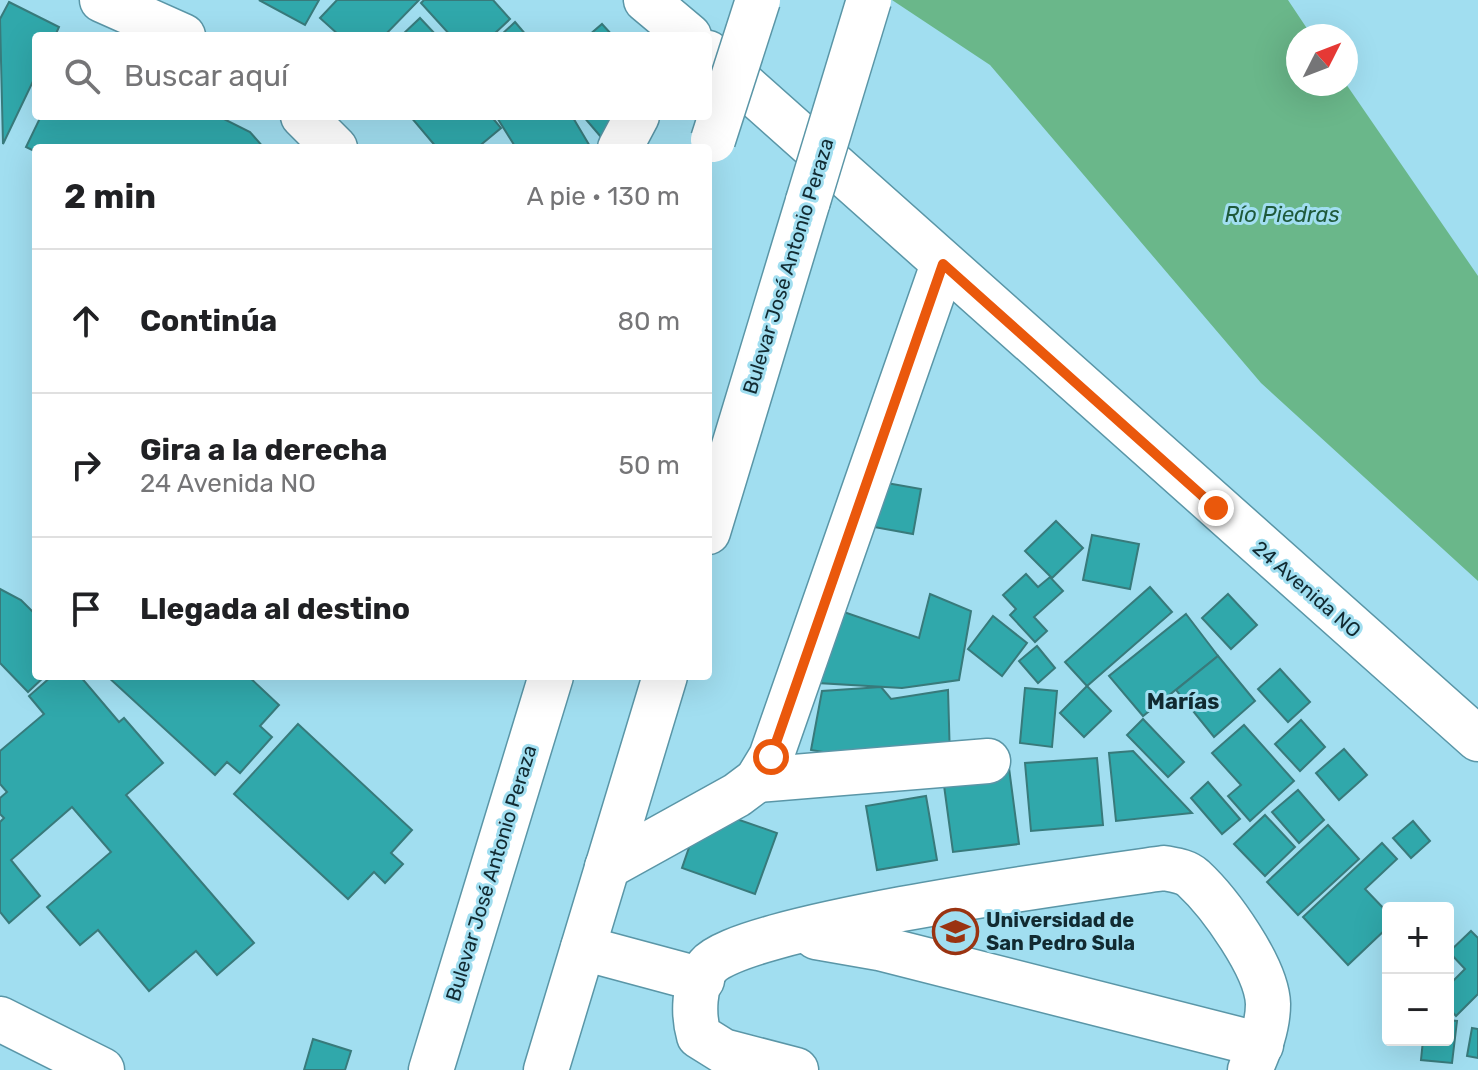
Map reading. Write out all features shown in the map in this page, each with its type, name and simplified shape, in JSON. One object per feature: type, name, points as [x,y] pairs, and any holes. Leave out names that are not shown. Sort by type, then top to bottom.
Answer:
[{"type":"street","points":[[102,0],[174,32]]},
{"type":"street","name":"24 Avenida NO","points":[[646,0],[682,32]]},
{"type":"street","points":[[711,144],[758,0]]},
{"type":"street","name":"Bulevar José Antonio Peraza","points":[[712,519],[869,0]]},
{"type":"street","name":"24 Avenida NO","points":[[712,58],[1478,739]]},
{"type":"street","points":[[307,120],[331,144]]},
{"type":"street","points":[[622,144],[635,120]]},
{"type":"street","points":[[607,867],[737,795],[757,780],[771,757],[943,264]]},
{"type":"street","name":"Bulevar José Antonio Peraza","points":[[431,1070],[550,680]]},
{"type":"street","points":[[546,1070],[664,680]]},
{"type":"street","points":[[757,780],[988,761]]},
{"type":"street","points":[[792,933],[879,948],[1255,1057],[1268,1006],[1265,979],[1257,959],[1192,878],[1181,871],[1164,868],[976,895],[792,933],[724,953],[708,966],[698,993],[699,1036],[723,1051],[796,1070]]},
{"type":"street","points":[[580,960],[698,993]]},
{"type":"street","points":[[0,1019],[102,1070]]},
{"type":"water","name":"Río Piedras","points":[[892,0],[1288,0],[1304,24],[1286,24],[1286,96],[1354,96],[1478,276],[1478,581],[1261,383],[990,65]]},
{"type":"building","points":[[259,0],[319,0],[305,25]]},
{"type":"building","points":[[337,0],[419,0],[388,32],[336,32],[320,18]]},
{"type":"building","points":[[424,0],[493,0],[510,19],[496,32],[447,32],[421,3]]},
{"type":"building","points":[[9,2],[59,27],[57,32],[32,32],[32,83],[3,144],[0,19]]},
{"type":"building","points":[[420,18],[433,32],[405,32]]},
{"type":"building","points":[[515,22],[524,32],[504,32]]},
{"type":"building","points":[[602,24],[609,32],[593,32]]},
{"type":"building","points":[[39,120],[226,120],[250,132],[260,144],[32,144],[32,150],[26,147]]},
{"type":"building","points":[[413,120],[494,120],[501,128],[482,144],[434,144]]},
{"type":"building","points":[[498,120],[574,120],[589,144],[514,144]]},
{"type":"building","points":[[586,120],[620,120],[601,137]]},
{"type":"building","points":[[881,482],[921,489],[913,534],[874,527]]},
{"type":"building","points":[[1056,521],[1083,548],[1052,578],[1025,551]]},
{"type":"building","points":[[1092,535],[1139,544],[1130,589],[1083,580]]},
{"type":"building","points":[[1026,574],[1038,587],[1050,577],[1063,591],[1034,617],[1047,631],[1035,642],[1010,615],[1016,609],[1003,595]]},
{"type":"building","points":[[1150,587],[1172,612],[1087,686],[1065,662]]},
{"type":"building","points":[[0,589],[21,600],[32,611],[32,680],[41,680],[28,692],[0,663]]},
{"type":"building","points":[[930,594],[971,611],[959,680],[902,688],[818,683],[844,612],[919,638]]},
{"type":"building","points":[[1228,594],[1257,625],[1231,649],[1202,618]]},
{"type":"building","points":[[1186,614],[1218,656],[1143,716],[1109,676]]},
{"type":"building","points":[[993,616],[1027,643],[1002,676],[968,649]]},
{"type":"building","points":[[1037,646],[1055,668],[1038,683],[1019,661]]},
{"type":"building","points":[[1218,656],[1255,701],[1214,737],[1176,690]]},
{"type":"building","points":[[1280,669],[1310,702],[1288,722],[1258,689]]},
{"type":"building","points":[[47,680],[83,680],[119,722],[124,718],[163,763],[126,795],[254,943],[217,975],[196,951],[149,991],[98,930],[80,945],[47,907],[111,852],[72,807],[11,860],[40,896],[9,923],[0,912],[0,822],[4,818],[0,814],[0,798],[7,792],[0,784],[0,751],[44,714],[29,696]]},
{"type":"building","points":[[111,680],[252,680],[279,705],[260,726],[272,737],[240,773],[227,762],[215,775]]},
{"type":"building","points":[[1087,686],[1111,711],[1084,737],[1060,713]]},
{"type":"building","points":[[881,687],[891,699],[948,690],[950,759],[883,762],[811,750],[822,691]]},
{"type":"building","points":[[1025,688],[1057,691],[1052,747],[1020,743]]},
{"type":"building","points":[[1143,719],[1184,762],[1168,777],[1127,735]]},
{"type":"building","points":[[1301,720],[1325,747],[1300,771],[1275,744]]},
{"type":"building","points":[[298,724],[412,830],[391,853],[403,864],[385,883],[374,872],[348,899],[234,794]]},
{"type":"building","points":[[1244,725],[1294,781],[1250,821],[1228,796],[1241,785],[1212,753]]},
{"type":"building","points":[[1344,749],[1367,775],[1339,800],[1316,773]]},
{"type":"building","points":[[1133,751],[1192,813],[1116,821],[1109,753]]},
{"type":"building","points":[[1097,758],[1103,825],[1031,831],[1025,763]]},
{"type":"building","points":[[1009,768],[1019,844],[953,852],[943,778]]},
{"type":"building","points":[[1208,782],[1240,819],[1222,834],[1191,798]]},
{"type":"building","points":[[1298,790],[1324,820],[1299,843],[1272,812]]},
{"type":"building","points":[[926,796],[937,860],[877,870],[866,806]]},
{"type":"building","points":[[725,815],[777,833],[755,894],[682,868],[693,836]]},
{"type":"building","points":[[1265,815],[1295,847],[1265,876],[1234,844]]},
{"type":"building","points":[[1413,821],[1430,841],[1411,858],[1393,838]]},
{"type":"building","points":[[1328,825],[1359,859],[1298,915],[1267,882]]},
{"type":"building","points":[[1382,843],[1397,859],[1365,889],[1382,907],[1382,933],[1348,965],[1303,917]]},
{"type":"building","points":[[1471,931],[1478,938],[1478,994],[1456,1016],[1454,980],[1465,969],[1454,957],[1454,947]]},
{"type":"building","points":[[1454,1021],[1457,1021],[1452,1063],[1421,1060],[1422,1046],[1454,1046]]},
{"type":"building","points":[[1472,1028],[1478,1029],[1478,1058],[1467,1056]]},
{"type":"building","points":[[313,1039],[351,1051],[345,1070],[304,1070]]},
{"type":"place","name":"Universidad de San Pedro Sula","points":[[955,932]]},
{"type":"district","name":"Marías","points":[[1183,701]]},
{"type":"route","points":[[771,757],[943,264],[1216,508]]}]
